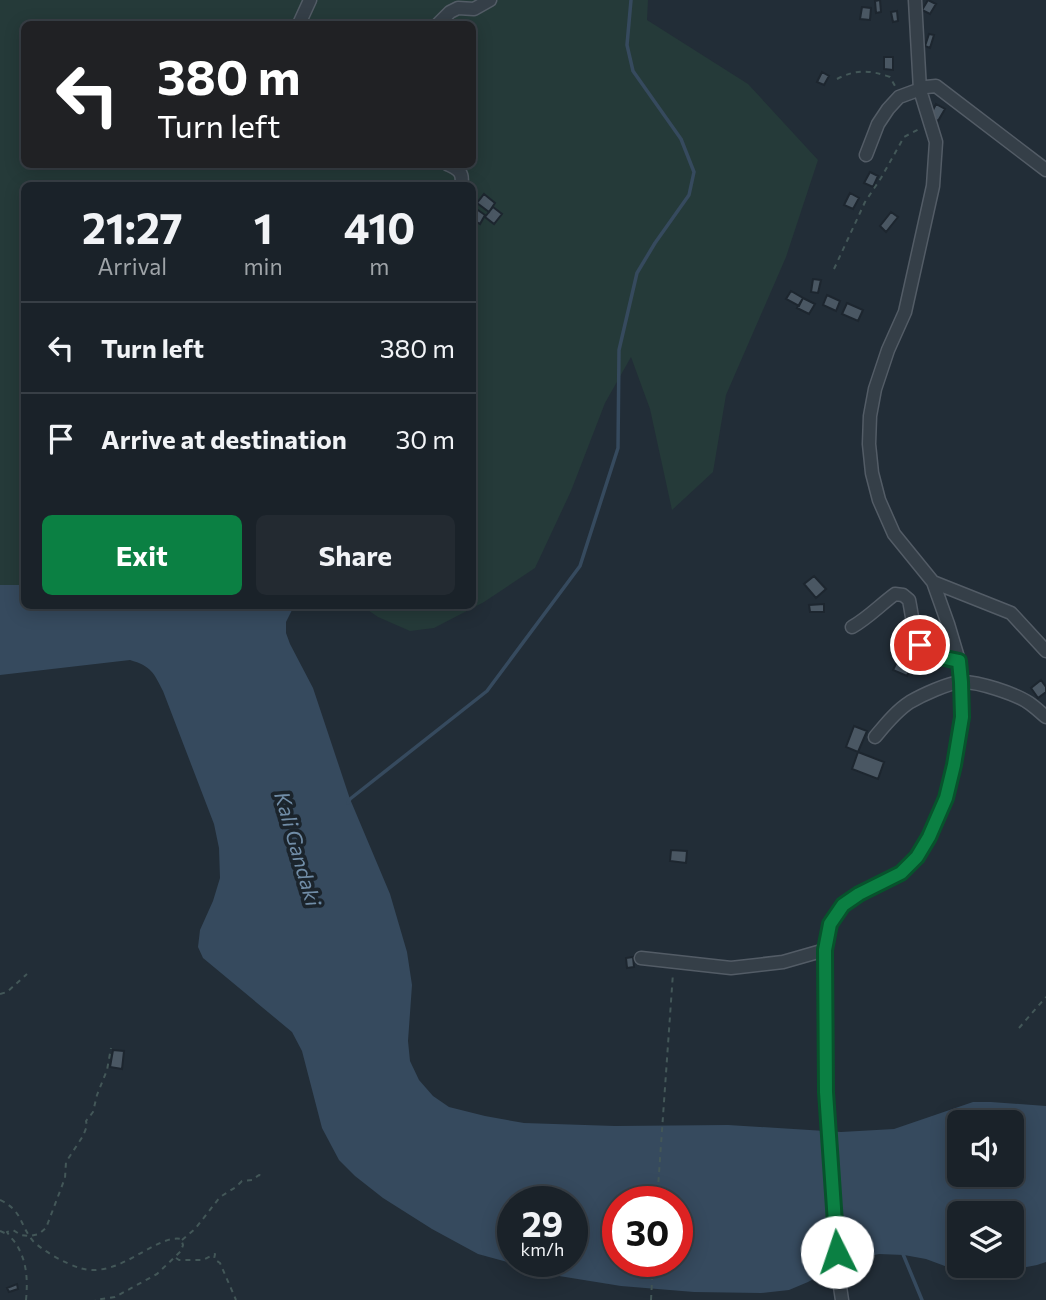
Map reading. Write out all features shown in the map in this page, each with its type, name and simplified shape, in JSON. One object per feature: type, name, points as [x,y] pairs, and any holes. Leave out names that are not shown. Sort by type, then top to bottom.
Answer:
[{"type":"street","points":[[300,21],[310,0]]},
{"type":"street","points":[[441,21],[458,8],[474,9],[490,0]]},
{"type":"street","points":[[842,1300],[826,1092],[825,950],[830,924],[843,905],[901,873],[917,857],[946,798],[962,717],[959,661],[948,624],[933,582],[894,534],[879,500],[872,473],[869,444],[875,389],[905,312],[933,186],[936,142],[920,90],[915,0]]},
{"type":"street","points":[[866,155],[878,124],[899,97],[936,86],[1046,170]]},
{"type":"street","points":[[933,582],[1011,613],[1046,651]]},
{"type":"street","points":[[852,627],[895,594],[903,595],[909,600],[913,630],[920,645],[927,652],[941,658],[959,661]]},
{"type":"street","points":[[875,737],[908,703],[932,691],[961,682],[985,685],[1011,694],[1027,701],[1046,717]]},
{"type":"street","points":[[642,958],[731,968],[783,962],[825,950]]},
{"type":"path","points":[[837,79],[858,71],[886,75],[893,80],[899,97]]},
{"type":"path","points":[[834,269],[865,202],[904,137],[929,124]]},
{"type":"path","points":[[0,994],[7,992],[27,974]]},
{"type":"path","points":[[658,1186],[672,984]]},
{"type":"path","points":[[1019,1028],[1046,997]]},
{"type":"path","points":[[8,1235],[7,1232],[13,1230],[30,1236],[39,1234],[46,1228],[65,1178],[66,1162],[83,1136],[86,1121],[93,1112],[107,1070],[111,1048]]},
{"type":"path","points":[[181,1241],[195,1229],[220,1198],[242,1181],[263,1176]]},
{"type":"path","points":[[0,1200],[13,1207],[30,1236],[43,1250],[78,1268],[103,1269],[127,1261],[174,1238],[181,1239],[181,1251],[157,1274],[115,1297],[95,1300]]},
{"type":"path","points":[[0,1231],[13,1240],[26,1267],[26,1300]]},
{"type":"path","points":[[175,1257],[179,1260],[204,1260],[215,1254],[214,1259],[220,1263],[236,1300]]},
{"type":"path","points":[[651,1300],[652,1277]]},
{"type":"green space","points":[[0,0],[648,0],[647,20],[748,84],[818,160],[786,257],[726,395],[713,472],[672,510],[650,409],[631,357],[605,403],[571,491],[535,568],[476,606],[476,182],[21,182],[21,585],[0,585]]},
{"type":"green space","points":[[366,609],[471,609],[434,628],[410,631]]},
{"type":"water","name":"Kali Gandaki","points":[[0,585],[21,585],[21,609],[292,609],[286,622],[286,633],[313,688],[350,799],[390,894],[407,952],[412,985],[408,1041],[410,1061],[419,1080],[433,1096],[449,1107],[524,1123],[615,1126],[728,1125],[841,1132],[894,1129],[947,1111],[947,1187],[1024,1187],[1024,1110],[950,1110],[973,1102],[1046,1106],[1046,1262],[1024,1267],[1024,1201],[947,1201],[947,1267],[926,1259],[879,1254],[847,1261],[789,1290],[761,1293],[694,1292],[621,1286],[565,1277],[588,1277],[588,1186],[497,1186],[497,1259],[478,1254],[383,1198],[339,1160],[322,1128],[302,1051],[292,1032],[203,958],[198,947],[200,930],[220,878],[219,848],[214,824],[163,691],[154,675],[143,665],[130,660],[0,675]]},
{"type":"building","points":[[880,0],[881,12],[876,13],[875,1]]},
{"type":"building","points":[[928,0],[936,4],[930,14],[922,10]]},
{"type":"building","points":[[862,7],[871,8],[870,20],[860,19]]},
{"type":"building","points":[[897,11],[898,21],[893,22],[891,12]]},
{"type":"building","points":[[929,34],[934,35],[930,48],[925,46]]},
{"type":"building","points":[[884,57],[893,57],[893,70],[884,69]]},
{"type":"building","points":[[822,72],[829,76],[824,85],[817,82]]},
{"type":"building","points":[[936,104],[945,109],[938,121],[930,116]]},
{"type":"building","points":[[870,172],[878,176],[873,187],[864,183]]},
{"type":"building","points":[[850,193],[859,198],[853,209],[844,205]]},
{"type":"building","points":[[484,194],[495,203],[489,212],[477,203]]},
{"type":"building","points":[[493,207],[502,214],[494,224],[485,217]]},
{"type":"building","points":[[476,209],[485,215],[480,224],[476,222]]},
{"type":"building","points":[[891,212],[898,217],[886,232],[880,226]]},
{"type":"building","points":[[813,279],[821,280],[818,293],[811,292]]},
{"type":"building","points":[[791,291],[803,298],[799,306],[786,299]]},
{"type":"building","points":[[827,295],[840,301],[836,311],[823,305]]},
{"type":"building","points":[[803,298],[815,304],[809,314],[797,308]]},
{"type":"building","points":[[847,303],[863,310],[858,321],[842,314]]},
{"type":"building","points":[[814,576],[826,589],[816,598],[804,584]]},
{"type":"building","points":[[824,604],[824,612],[810,612],[809,605]]},
{"type":"building","points":[[900,655],[914,661],[907,676],[893,670]]},
{"type":"building","points":[[1041,680],[1046,692],[1038,698],[1031,688]]},
{"type":"building","points":[[854,726],[867,731],[858,752],[846,747]]},
{"type":"building","points":[[858,752],[884,762],[878,779],[852,769]]},
{"type":"building","points":[[671,850],[687,851],[686,863],[670,861]]},
{"type":"building","points":[[633,957],[634,967],[627,968],[626,958]]},
{"type":"building","points":[[113,1050],[124,1051],[122,1069],[110,1067]]},
{"type":"building","points":[[17,1284],[18,1289],[9,1292],[7,1288]]},
{"type":"waterway","points":[[348,803],[487,691],[580,566],[618,448],[619,350],[637,273],[689,195],[694,172],[681,139],[633,71],[627,45],[631,0]]},
{"type":"waterway","points":[[903,1254],[922,1300]]},
{"type":"route","points":[[837,1252],[826,1092],[825,950],[830,924],[843,905],[901,873],[917,857],[946,798],[962,717],[959,661],[941,658],[927,652],[920,645]]}]
